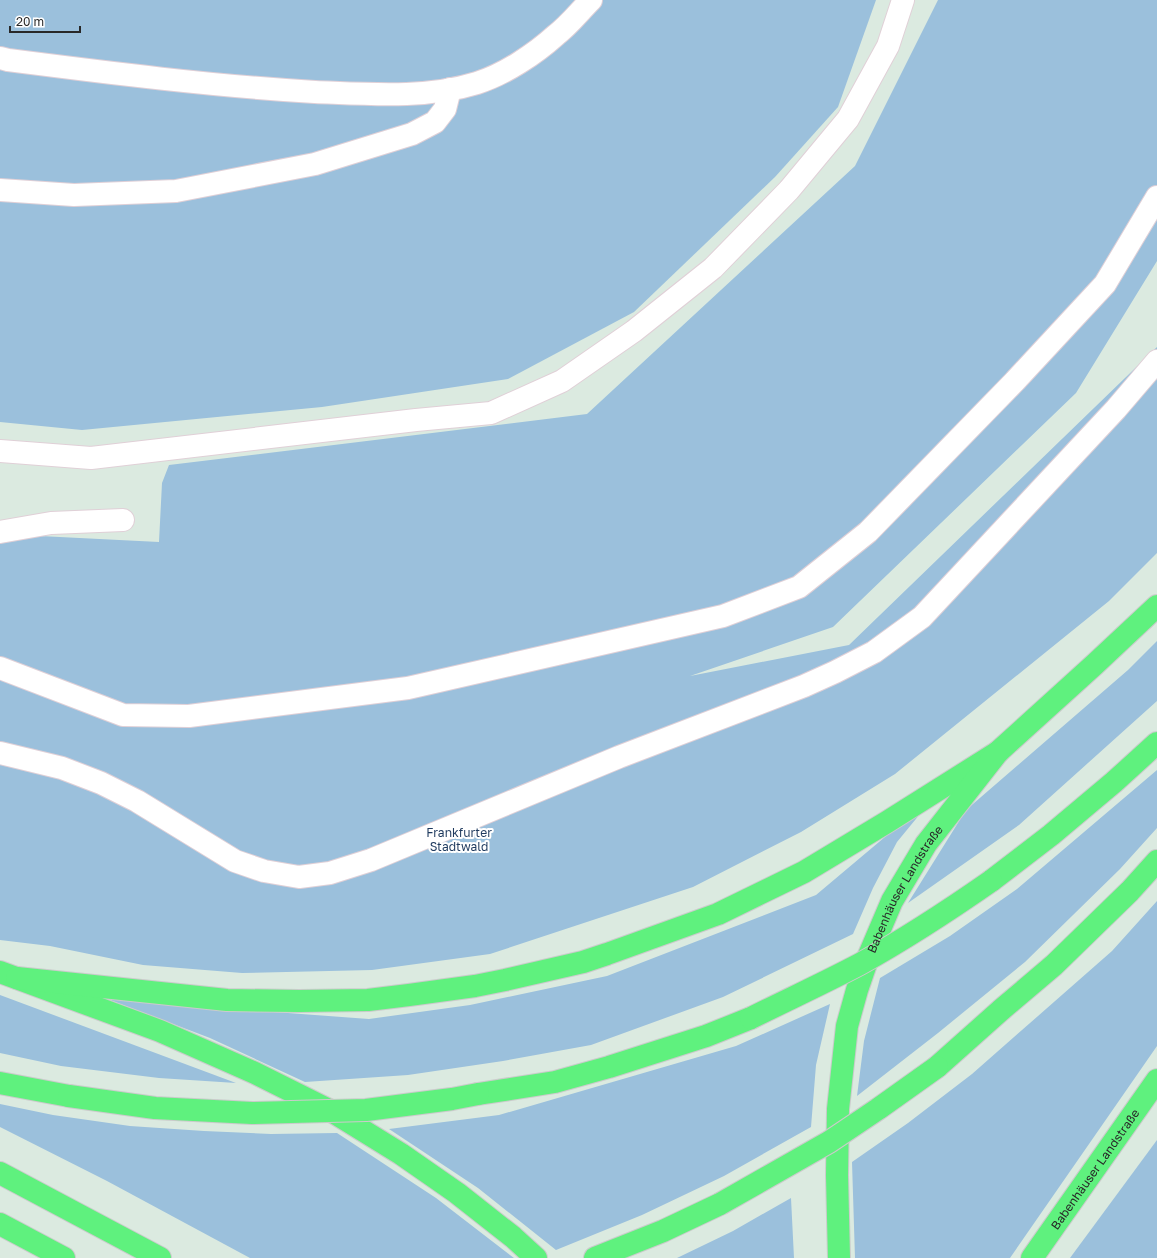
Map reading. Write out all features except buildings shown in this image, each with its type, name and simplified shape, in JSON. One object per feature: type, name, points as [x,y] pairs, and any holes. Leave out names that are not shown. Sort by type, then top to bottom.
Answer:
[{"type":"highway","name":"Babenhäuser Landstraße","points":[[839,1258],[837,1175],[838,1109],[848,1026],[857,990],[892,901],[926,844],[998,752],[1157,606]]},
{"type":"highway","points":[[0,1083],[112,1103],[155,1108],[252,1113],[366,1110],[452,1100],[478,1094],[556,1082],[610,1068],[706,1036],[751,1018],[861,963],[954,906],[991,881],[1051,835],[1114,782],[1157,743]]},
{"type":"highway","points":[[8,975],[227,1000],[299,1001],[368,1000],[409,996],[505,980],[583,962],[718,914],[804,872],[998,752]]},
{"type":"highway","points":[[595,1258],[664,1231],[720,1204],[829,1142],[878,1109],[937,1067],[1054,965],[1130,891],[1157,861]]},
{"type":"highway","points":[[8,975],[160,1031],[255,1073],[333,1112],[401,1154],[457,1193],[536,1258]]},
{"type":"highway","name":"Babenhäuser Landstraße","points":[[1032,1258],[1157,1080]]},
{"type":"highway","points":[[0,1173],[160,1258]]},
{"type":"highway","points":[[0,1224],[64,1258]]},
{"type":"lane","points":[[0,58],[76,69],[251,88],[353,94],[415,93],[450,89],[478,82],[514,67],[556,35],[591,0]]},
{"type":"lane","points":[[0,451],[91,458],[416,420],[491,413],[562,381],[634,331],[713,268],[789,190],[848,119],[888,46],[903,0]]},
{"type":"lane","points":[[0,190],[74,196],[176,190],[315,164],[412,134],[435,122],[445,109],[450,89]]},
{"type":"lane","points":[[0,668],[123,715],[188,716],[408,688],[723,616],[799,587],[868,532],[1015,381],[1106,284],[1157,198]]},
{"type":"lane","points":[[0,752],[62,768],[101,783],[137,801],[235,861],[264,871],[299,877],[330,873],[370,860],[619,757],[804,686],[874,652],[922,617],[1116,409],[1157,361]]},
{"type":"lane","points":[[0,532],[51,523],[123,520]]},
{"type":"green space","points":[[0,0],[876,0],[838,107],[775,177],[634,312],[508,379],[322,407],[82,430],[0,422]]},
{"type":"green space","name":"Frankfurter Stadtwald","points":[[938,0],[1157,0],[1157,261],[1076,393],[833,627],[690,676],[849,645],[1157,347],[1157,553],[1109,601],[895,774],[801,832],[693,887],[490,954],[372,970],[242,973],[143,965],[50,946],[0,940],[0,534],[159,542],[162,483],[169,465],[587,414],[855,166]]},
{"type":"green space","points":[[1157,641],[1157,701],[1019,825],[908,903],[966,810],[1128,670]]},
{"type":"green space","points":[[1157,770],[1157,828],[1120,869],[1025,962],[938,1033],[857,1096],[864,1041],[880,978],[950,936],[1017,889]]},
{"type":"green space","points":[[917,810],[920,814],[897,842],[873,888],[853,934],[723,997],[591,1045],[503,1061],[408,1075],[305,1082],[210,1038],[110,1000],[111,996],[205,1007],[369,1019],[470,1005],[607,976],[816,895]]},
{"type":"green space","points":[[1157,901],[1157,1046],[1010,1258],[855,1258],[852,1162],[908,1123],[972,1074],[1112,951]]},
{"type":"green space","points":[[0,995],[236,1083],[159,1078],[61,1066],[0,1053]]},
{"type":"green space","points":[[830,1004],[816,1065],[811,1127],[724,1176],[642,1215],[556,1250],[478,1188],[389,1129],[499,1115],[736,1046]]},
{"type":"green space","points":[[0,1104],[53,1115],[130,1126],[271,1134],[337,1133],[436,1198],[514,1258],[250,1258],[107,1181],[0,1127]]},
{"type":"green space","points":[[1157,1140],[1157,1258],[1070,1258]]},
{"type":"green space","points":[[791,1198],[794,1258],[677,1258],[733,1231]]}]
